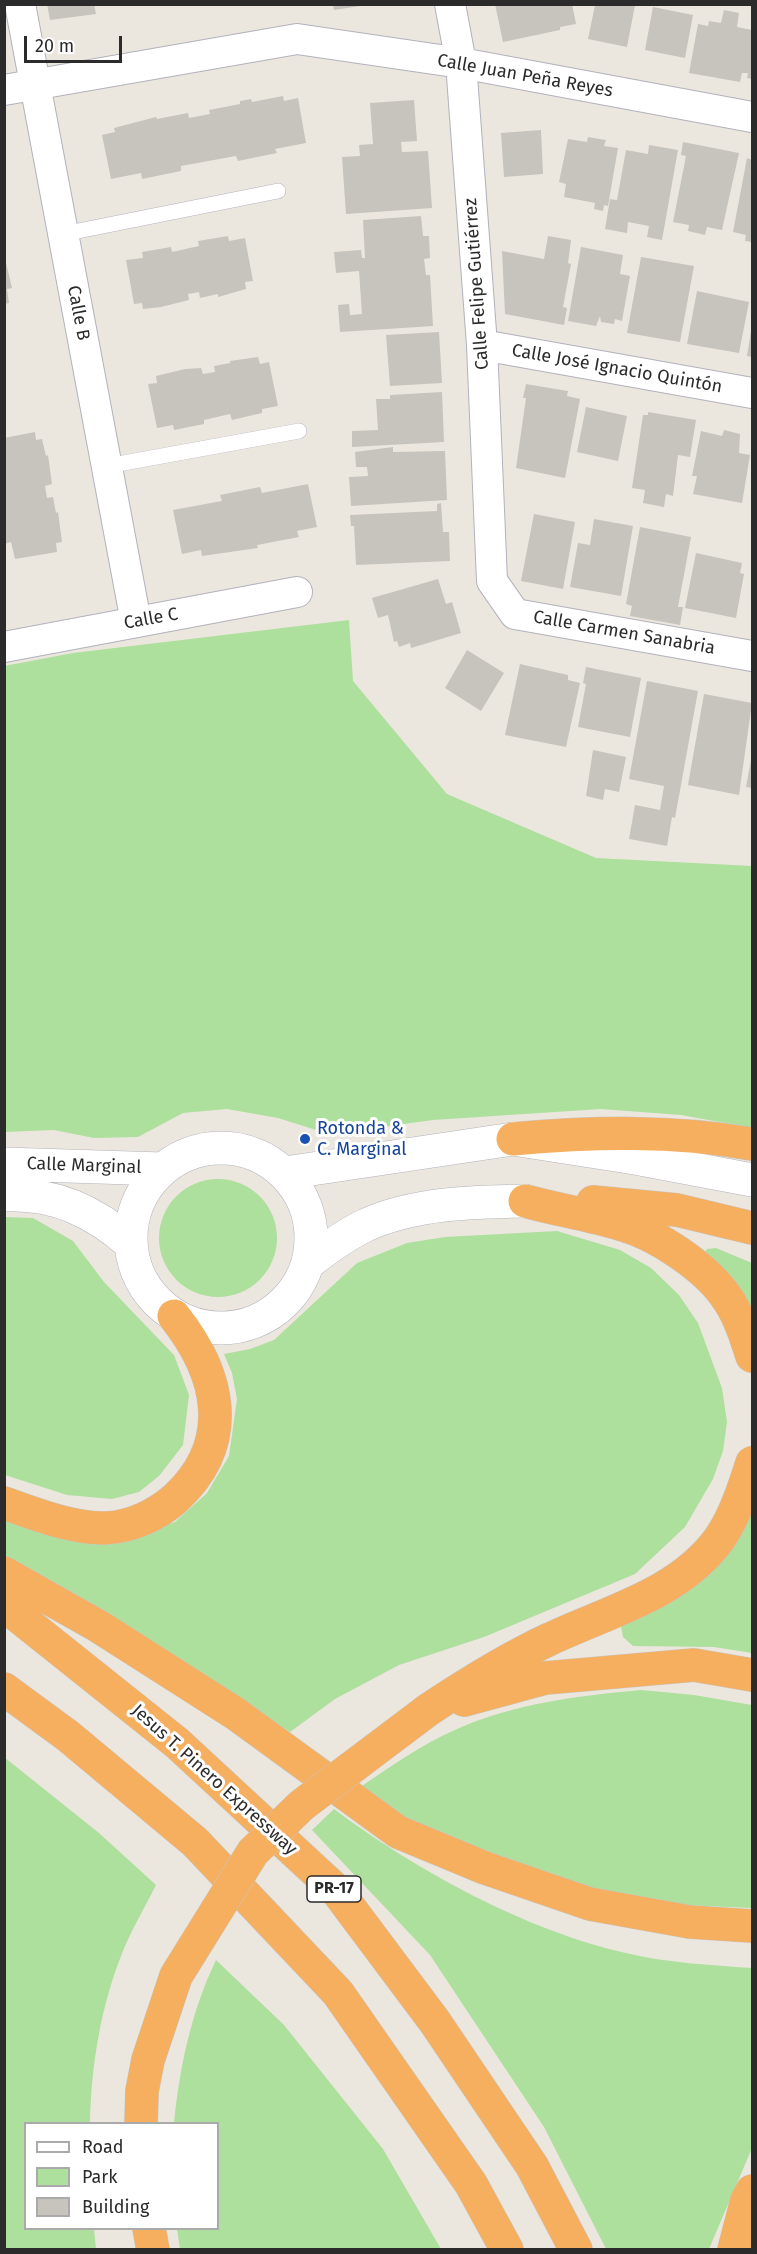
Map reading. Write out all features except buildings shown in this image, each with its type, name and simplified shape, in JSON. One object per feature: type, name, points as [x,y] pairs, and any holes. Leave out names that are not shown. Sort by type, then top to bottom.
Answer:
[{"type":"highway","points":[[513,1139],[579,1133],[676,1134],[753,1144]]},
{"type":"highway","points":[[525,1201],[605,1202],[677,1210],[753,1228]]},
{"type":"highway","points":[[525,1201],[623,1225],[657,1238],[710,1278],[727,1298],[743,1328],[753,1356]]},
{"type":"highway","points":[[4,1503],[62,1520],[106,1528],[147,1518],[168,1506],[184,1491],[208,1454],[215,1414],[208,1370],[200,1353],[174,1316]]},
{"type":"highway","points":[[141,2122],[142,2091],[148,2060],[176,1976],[253,1852],[302,1804],[428,1710],[482,1675],[550,1639],[636,1603],[668,1585],[695,1565],[720,1538],[737,1505],[753,1463]]},
{"type":"highway","points":[[4,1573],[98,1626],[236,1714],[398,1832],[484,1868],[590,1904],[690,1922],[753,1926]]},
{"type":"highway","name":"Jesus T. Pinero Expressway","points":[[4,1605],[177,1743],[337,1891],[435,2022],[532,2166],[576,2250]]},
{"type":"highway","points":[[428,1710],[545,1678],[694,1665],[753,1676]]},
{"type":"highway","points":[[4,1689],[68,1736],[195,1842],[338,1993],[471,2184],[507,2250]]},
{"type":"highway","points":[[734,2250],[747,2200],[753,2191]]},
{"type":"highway","points":[[149,2230],[153,2250]]},
{"type":"street","name":"Calle B","points":[[20,4],[136,621]]},
{"type":"street","name":"Calle Felipe Gutiérrez","points":[[450,4],[461,63],[482,345],[491,565]]},
{"type":"street","name":"Calle Juan Peña Reyes","points":[[4,90],[297,39],[461,63],[753,117]]},
{"type":"street","name":"Calle José Ignacio Quintón","points":[[482,345],[753,393]]},
{"type":"street","name":"Calle Carmen Sanabria","points":[[491,565],[492,581],[515,614],[753,656]]},
{"type":"street","name":"Calle C","points":[[6,641],[136,621],[297,592]]},
{"type":"street","points":[[285,1173],[513,1139],[635,1158],[753,1180]]},
{"type":"street","points":[[217,1149],[238,1150],[285,1173],[300,1191],[311,1224],[308,1263],[299,1283],[288,1298],[257,1319],[237,1326],[219,1327],[198,1325],[174,1316],[152,1297],[144,1285],[133,1257],[131,1227],[138,1200],[163,1169],[182,1157],[217,1149]]},
{"type":"street","name":"Calle Marginal","points":[[4,1164],[163,1169]]},
{"type":"street","name":"Calle Marginal","points":[[4,1195],[40,1196],[67,1202],[117,1231],[131,1244]]},
{"type":"street","points":[[308,1263],[366,1225],[407,1212],[465,1203],[525,1201]]},
{"type":"lane","points":[[63,234],[278,191]]},
{"type":"lane","points":[[107,466],[299,431]]},
{"type":"green space","points":[[349,620],[353,681],[447,794],[596,858],[752,866],[752,1128],[681,1115],[601,1109],[433,1120],[329,1134],[278,1118],[227,1109],[183,1113],[138,1137],[94,1138],[54,1130],[5,1132],[4,666],[73,653]]},
{"type":"green space","points":[[218,1179],[241,1183],[260,1196],[273,1215],[277,1238],[273,1261],[260,1280],[241,1293],[218,1297],[195,1293],[176,1280],[163,1261],[159,1238],[163,1215],[176,1196],[195,1183]]},
{"type":"green space","points":[[5,1217],[33,1218],[73,1241],[104,1282],[174,1355],[189,1395],[183,1445],[159,1476],[139,1492],[112,1499],[67,1495],[5,1475]]},
{"type":"green space","points":[[557,1231],[620,1250],[651,1268],[679,1295],[698,1323],[722,1388],[727,1422],[723,1451],[713,1479],[685,1527],[635,1574],[484,1637],[399,1665],[335,1699],[290,1732],[136,1634],[5,1559],[5,1515],[125,1538],[175,1522],[207,1493],[229,1456],[237,1399],[232,1373],[224,1354],[250,1349],[274,1340],[357,1263],[407,1243],[445,1237]]},
{"type":"green space","points":[[716,1248],[752,1263],[752,1337],[702,1256],[707,1249]]},
{"type":"green space","points":[[752,1486],[752,1653],[714,1647],[633,1646],[623,1637],[621,1626]]},
{"type":"green space","points":[[641,1690],[694,1695],[752,1705],[752,1908],[658,1904],[589,1891],[416,1824],[359,1788],[406,1756],[479,1720],[548,1702]]},
{"type":"green space","points":[[4,1757],[99,1833],[156,1885],[115,1972],[103,2014],[92,2080],[90,2122],[24,2122],[24,2230],[94,2230],[96,2249],[5,2249]]},
{"type":"green space","points":[[334,1809],[436,1876],[511,1914],[550,1930],[626,1953],[689,1963],[752,1968],[752,2148],[709,2249],[606,2249],[544,2127],[430,1955],[312,1830]]},
{"type":"green space","points":[[216,1960],[284,2025],[383,2149],[441,2249],[180,2249],[177,2230],[219,2230],[219,2122],[174,2122],[188,2040],[207,1980]]},
{"type":"place","name":"Rotonda & C. Marginal","points":[[305,1139]]}]
